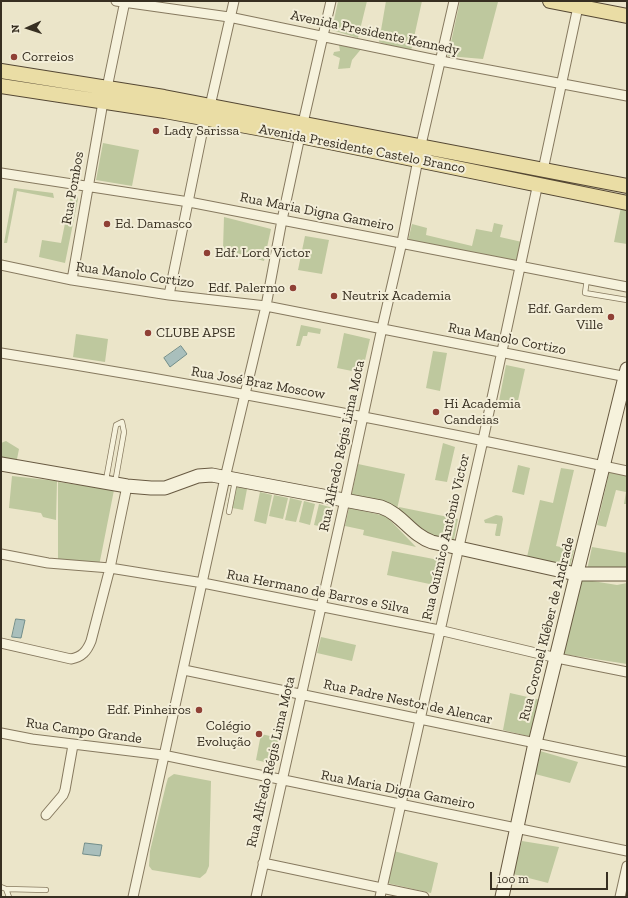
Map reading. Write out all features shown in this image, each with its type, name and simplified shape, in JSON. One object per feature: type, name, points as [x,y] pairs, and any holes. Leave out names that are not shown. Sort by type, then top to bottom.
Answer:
[{"type":"main road","points":[[550,1],[578,4],[627,16]]},
{"type":"main road","name":"Avenida Presidente Castelo Branco","points":[[1,71],[108,88],[167,105],[302,129],[421,145],[627,186]]},
{"type":"main road","name":"Avenida Presidente Castelo Branco","points":[[1,86],[103,102],[167,105]]},
{"type":"main road","name":"Avenida Presidente Castelo Branco","points":[[302,129],[418,159],[627,203]]},
{"type":"main road","name":"Rua Coronel Kléber de Andrade","points":[[502,897],[518,829],[535,744],[626,374]]},
{"type":"main road","points":[[1,464],[116,484],[165,488],[198,476],[212,474],[390,510],[422,538],[458,547],[576,574],[627,574]]},
{"type":"street","points":[[108,88],[122,1]]},
{"type":"street","name":"Avenida Presidente Kennedy","points":[[122,1],[229,17],[441,61],[627,96]]},
{"type":"street","points":[[169,295],[207,112],[234,1]]},
{"type":"street","points":[[133,897],[163,755],[184,670],[203,583],[230,478],[244,394],[266,306],[282,220],[331,1]]},
{"type":"street","name":"Rua Alfredo Régis Lima Mota","points":[[256,897],[345,500],[362,417],[402,242],[421,145],[454,1]]},
{"type":"street","points":[[543,170],[578,4]]},
{"type":"street","name":"Rua Pombos","points":[[72,280],[87,186],[103,102]]},
{"type":"street","name":"Rua Maria Digna Gameiro","points":[[1,173],[189,202],[402,242],[521,268],[627,287]]},
{"type":"street","name":"Rua Químico Antônio Victor","points":[[381,892],[402,805],[439,630],[483,440],[538,184]]},
{"type":"street","name":"Rua Manolo Cortizo","points":[[1,265],[72,280],[169,295],[266,306],[382,328],[502,354],[626,374]]},
{"type":"street","name":"Rua José Braz Moscow","points":[[1,353],[244,394],[483,440],[627,471]]},
{"type":"street","points":[[1,643],[71,659],[81,656],[87,650],[91,641],[110,568],[116,484]]},
{"type":"street","name":"Rua Hermano de Barros e Silva","points":[[1,554],[48,563],[110,568],[203,583],[439,630],[557,658],[627,672]]},
{"type":"street","name":"Rua Padre Nestor de Alencar","points":[[184,670],[301,693],[420,720],[627,762]]},
{"type":"street","name":"Rua Campo Grande","points":[[1,732],[32,739],[73,745],[163,755]]},
{"type":"street","points":[[46,815],[63,795],[73,745]]},
{"type":"street","name":"Rua Maria Digna Gameiro","points":[[163,755],[627,851]]},
{"type":"street","points":[[263,863],[381,892],[424,897]]},
{"type":"street","points":[[620,897],[627,866]]},
{"type":"lane","points":[[587,279],[585,293],[627,300]]},
{"type":"lane","points":[[119,422],[122,422],[124,432],[116,484],[116,425],[119,422]]},
{"type":"lane","points":[[229,512],[230,478]]},
{"type":"lane","points":[[1,887],[6,889],[46,890]]},
{"type":"lane","points":[[6,889],[8,897]]},
{"type":"green space","points":[[338,1],[367,1],[358,38],[332,30]]},
{"type":"green space","points":[[386,1],[422,1],[411,51],[379,42]]},
{"type":"green space","points":[[460,1],[498,2],[483,59],[448,56]]},
{"type":"green space","points":[[347,40],[362,48],[352,60],[350,68],[338,69],[340,58],[333,55],[334,52],[340,51],[339,45]]},
{"type":"green space","points":[[103,143],[139,150],[132,186],[96,180]]},
{"type":"green space","points":[[14,188],[53,193],[54,198],[17,191],[7,243],[4,243]]},
{"type":"green space","points":[[71,194],[77,195],[78,199],[65,263],[39,257],[42,240],[61,243]]},
{"type":"green space","points":[[621,207],[627,208],[627,244],[614,242]]},
{"type":"green space","points":[[224,217],[271,229],[264,261],[223,249]]},
{"type":"green space","points":[[494,223],[503,225],[500,237],[522,242],[517,263],[408,241],[412,224],[427,228],[426,235],[472,246],[476,229],[492,232]]},
{"type":"green space","points":[[305,236],[329,240],[322,274],[298,270]]},
{"type":"green space","points":[[301,325],[321,329],[320,334],[308,332],[307,336],[303,336],[300,346],[296,346]]},
{"type":"green space","points":[[344,333],[370,339],[362,373],[337,368]]},
{"type":"green space","points":[[76,334],[108,339],[105,362],[73,357]]},
{"type":"green space","points":[[433,351],[447,353],[440,391],[426,388]]},
{"type":"green space","points":[[506,365],[525,369],[517,405],[499,401]]},
{"type":"green space","points":[[6,441],[19,449],[16,464],[1,462],[1,443]]},
{"type":"green space","points":[[443,443],[455,447],[447,482],[435,480]]},
{"type":"green space","points":[[358,464],[405,474],[397,509],[351,498]]},
{"type":"green space","points":[[518,465],[530,468],[524,495],[512,492]]},
{"type":"green space","points":[[561,468],[574,470],[556,546],[574,550],[570,567],[527,557],[540,500],[553,503]]},
{"type":"green space","points":[[614,472],[627,475],[627,504],[624,504],[626,492],[616,490],[606,527],[597,525],[609,473]]},
{"type":"green space","points":[[12,476],[57,481],[56,520],[43,517],[41,513],[9,508]]},
{"type":"green space","points":[[58,482],[114,490],[99,566],[58,563]]},
{"type":"green space","points":[[231,486],[247,489],[243,510],[227,507]]},
{"type":"green space","points":[[260,492],[272,495],[266,524],[254,521]]},
{"type":"green space","points":[[274,495],[288,498],[283,519],[269,516]]},
{"type":"green space","points":[[290,498],[302,501],[296,522],[285,520]]},
{"type":"green space","points":[[304,501],[315,504],[310,525],[299,522]]},
{"type":"green space","points":[[319,504],[333,508],[328,528],[314,525]]},
{"type":"green space","points":[[399,507],[458,519],[453,544],[428,539],[398,513]]},
{"type":"green space","points":[[349,508],[386,516],[416,547],[363,535],[364,530],[345,526]]},
{"type":"green space","points":[[496,515],[502,516],[503,519],[500,536],[495,535],[497,524],[485,523],[484,520]]},
{"type":"green space","points":[[592,547],[627,553],[627,569],[587,570]]},
{"type":"green space","points":[[392,551],[444,561],[439,586],[387,575]]},
{"type":"green space","points":[[580,579],[617,585],[627,583],[627,664],[563,654]]},
{"type":"green space","points":[[321,637],[356,645],[352,661],[317,653]]},
{"type":"green space","points":[[510,693],[541,700],[532,737],[503,730]]},
{"type":"green space","points":[[261,734],[279,738],[273,764],[256,760]]},
{"type":"green space","points":[[540,751],[578,762],[570,783],[535,774]]},
{"type":"green space","points":[[174,774],[211,781],[209,866],[206,873],[200,878],[152,870],[149,866],[150,851],[166,785],[168,778]]},
{"type":"green space","points":[[522,841],[559,847],[548,883],[513,874]]},
{"type":"green space","points":[[394,851],[438,863],[431,893],[387,883]]},
{"type":"water","points":[[181,346],[187,354],[170,367],[164,358]]},
{"type":"water","points":[[16,619],[25,620],[21,638],[12,637]]},
{"type":"water","points":[[85,843],[102,845],[100,856],[83,854]]},
{"type":"place","name":"Correios","points":[[14,57]]},
{"type":"place","name":"Lady Sarissa","points":[[156,131]]},
{"type":"place","name":"Ed. Damasco","points":[[107,224]]},
{"type":"place","name":"Edf. Lord Victor","points":[[207,253]]},
{"type":"place","name":"Edf. Palermo","points":[[293,288]]},
{"type":"place","name":"Neutrix Academia","points":[[334,296]]},
{"type":"place","name":"Edf. Gardem Ville","points":[[611,317]]},
{"type":"place","name":"CLUBE APSE","points":[[148,333]]},
{"type":"place","name":"Hi Academia Candeias","points":[[436,412]]},
{"type":"place","name":"Edf. Pinheiros","points":[[199,710]]},
{"type":"place","name":"Colégio Evolução","points":[[259,734]]}]
